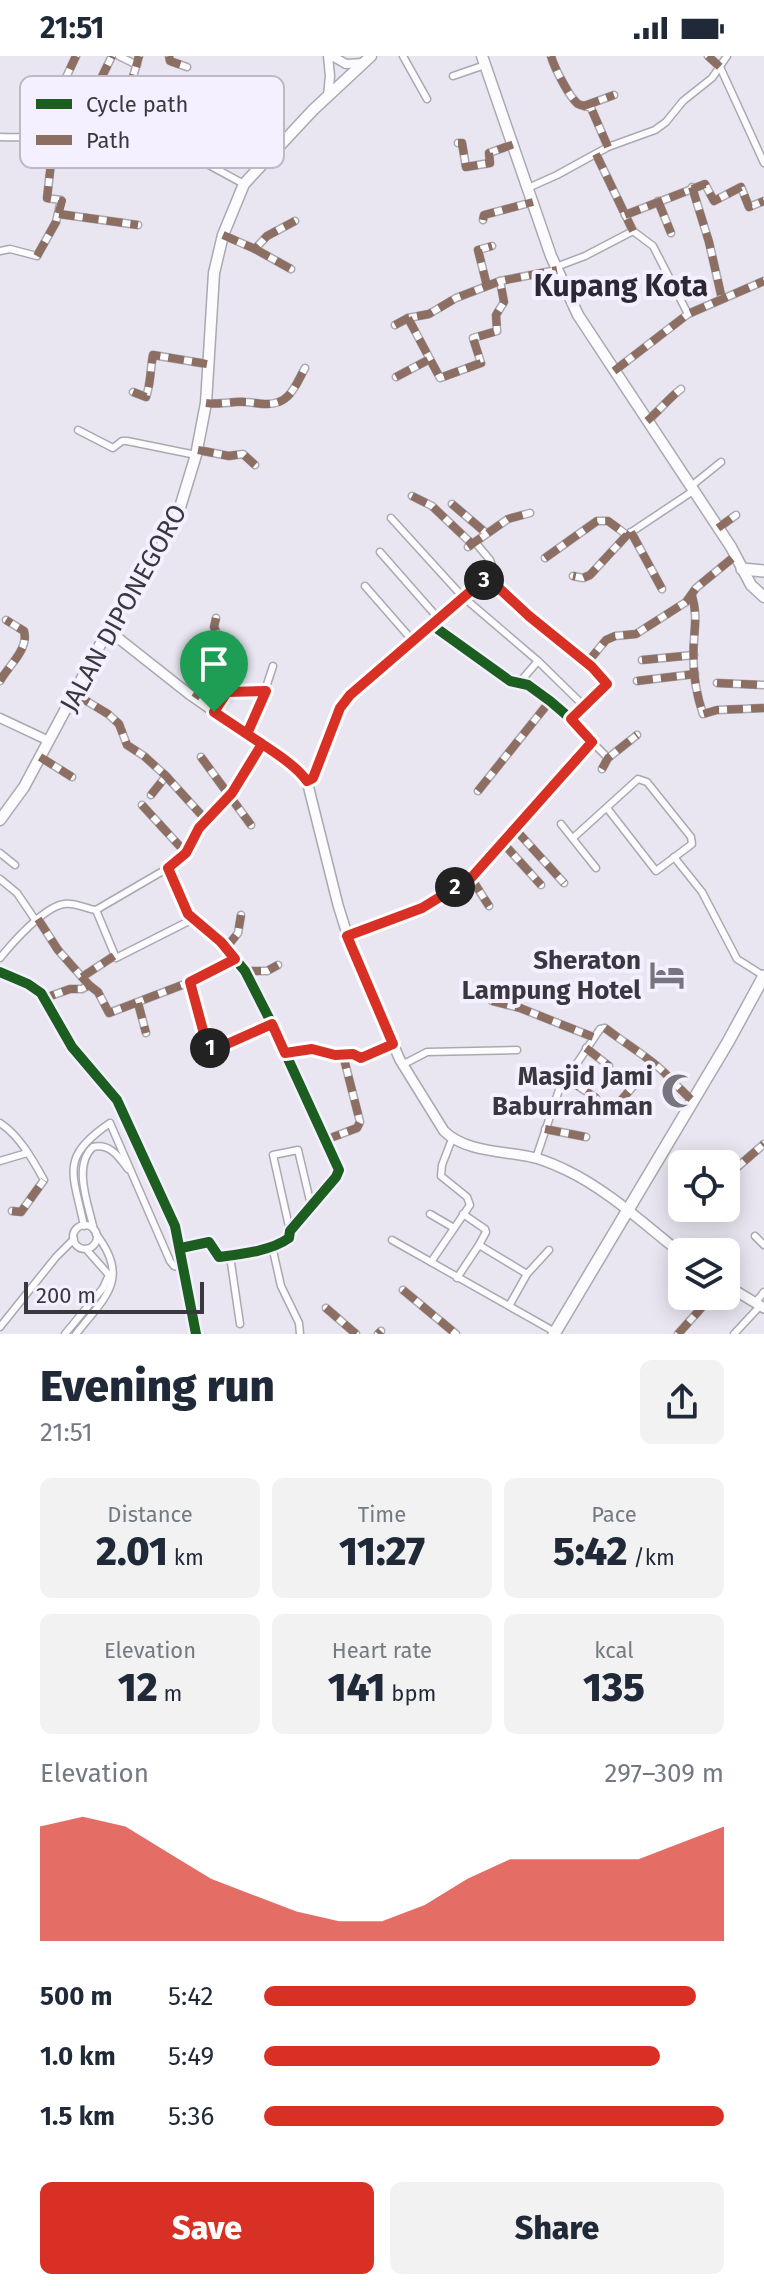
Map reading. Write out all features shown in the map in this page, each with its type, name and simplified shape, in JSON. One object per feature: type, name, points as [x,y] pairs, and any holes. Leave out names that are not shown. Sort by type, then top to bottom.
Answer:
[{"type":"highway","points":[[742,569],[764,571]]},
{"type":"highway","points":[[555,1333],[629,1212],[764,976]]},
{"type":"main road","name":"JALAN DIPONEGORO","points":[[284,139],[368,60]]},
{"type":"main road","points":[[484,60],[556,269],[578,315],[718,528],[751,585],[764,597]]},
{"type":"main road","name":"JALAN DIPONEGORO","points":[[0,820],[40,757],[108,630],[170,533],[189,485],[206,403],[214,273],[223,235],[244,184],[258,168]]},
{"type":"main road","points":[[108,630],[307,781],[347,936],[402,1065],[434,1118],[452,1139],[467,1145],[536,1158],[580,1178],[668,1243]]},
{"type":"main road","points":[[740,1293],[760,1305]]},
{"type":"street","points":[[67,76],[76,56]]},
{"type":"street","points":[[102,76],[112,56]]},
{"type":"street","points":[[119,56],[137,65]]},
{"type":"street","points":[[134,76],[139,56]]},
{"type":"street","points":[[169,56],[170,61],[187,67]]},
{"type":"street","points":[[328,97],[330,56],[346,64],[368,60]]},
{"type":"street","points":[[403,56],[427,99]]},
{"type":"street","points":[[551,56],[575,100],[591,108],[608,147]]},
{"type":"street","points":[[708,56],[720,67],[764,163]]},
{"type":"street","points":[[528,188],[608,147],[655,130],[720,67],[727,56]]},
{"type":"street","points":[[453,76],[484,60]]},
{"type":"street","points":[[584,106],[614,95]]},
{"type":"street","points":[[458,143],[462,143],[466,167],[490,163],[489,153],[514,144]]},
{"type":"street","points":[[596,154],[633,231],[653,246],[688,314]]},
{"type":"street","points":[[0,251],[10,249],[37,256],[42,251],[59,214],[61,200],[47,198],[48,168]]},
{"type":"street","points":[[214,168],[244,184]]},
{"type":"street","points":[[625,215],[705,184],[714,201],[741,187],[749,207],[764,201]]},
{"type":"street","points":[[692,187],[722,299]]},
{"type":"street","points":[[658,201],[671,233]]},
{"type":"street","points":[[483,220],[484,215],[533,202]]},
{"type":"street","points":[[59,214],[138,225]]},
{"type":"street","points":[[255,249],[274,230],[295,221]]},
{"type":"street","points":[[395,325],[408,318],[429,314],[456,298],[500,281],[556,269],[633,231]]},
{"type":"street","points":[[223,235],[291,269]]},
{"type":"street","points":[[487,286],[478,250],[492,246]]},
{"type":"street","points":[[408,318],[440,378],[481,363],[473,338],[498,329],[496,315],[504,302],[500,281]]},
{"type":"street","points":[[614,371],[688,314],[764,281]]},
{"type":"street","points":[[133,392],[146,397],[151,382],[149,372],[153,355],[207,364]]},
{"type":"street","points":[[396,377],[428,360]]},
{"type":"street","points":[[206,403],[277,403],[290,397],[305,368]]},
{"type":"street","points":[[647,421],[681,389]]},
{"type":"street","points":[[78,430],[113,448],[127,441],[197,453],[243,454],[255,465]]},
{"type":"street","points":[[573,576],[583,578],[590,575],[629,533],[692,489],[721,462]]},
{"type":"street","points":[[307,781],[313,778],[340,708],[350,695],[487,577],[492,565],[432,506],[412,496]]},
{"type":"street","points":[[452,504],[486,533]]},
{"type":"street","points":[[472,544],[508,519],[530,513]]},
{"type":"street","points":[[718,528],[736,515]]},
{"type":"street","points":[[391,518],[462,596],[538,661],[583,705]]},
{"type":"street","points":[[545,558],[597,521],[608,521],[629,533],[662,589]]},
{"type":"street","points":[[380,552],[438,618]]},
{"type":"street","points":[[587,663],[606,640],[636,634],[692,596],[696,588],[735,556]]},
{"type":"street","points":[[487,577],[607,684],[571,719]]},
{"type":"street","points":[[365,586],[413,641]]},
{"type":"street","points":[[692,596],[697,619],[694,655],[696,694],[703,714],[764,708]]},
{"type":"street","points":[[195,698],[210,668],[215,649],[218,633],[214,627],[216,618]]},
{"type":"street","points":[[0,681],[26,639],[24,631],[6,620]]},
{"type":"street","points":[[432,625],[510,681],[528,685],[550,701],[608,758]]},
{"type":"street","points":[[196,643],[215,649]]},
{"type":"street","points":[[642,660],[694,655]]},
{"type":"street","points":[[519,683],[538,661]]},
{"type":"street","points":[[247,734],[273,666]]},
{"type":"street","points":[[637,681],[695,674]]},
{"type":"street","points":[[717,683],[764,685]]},
{"type":"street","points":[[214,712],[227,692],[266,691]]},
{"type":"street","points":[[75,694],[119,724],[127,745],[166,776],[206,820]]},
{"type":"street","points":[[478,791],[550,701]]},
{"type":"street","points":[[0,718],[49,741]]},
{"type":"street","points":[[602,769],[608,758],[637,735]]},
{"type":"street","points":[[0,958],[37,920],[61,904],[96,910],[168,868],[186,853],[206,820],[229,797],[262,744]]},
{"type":"street","points":[[347,936],[422,908],[471,878],[539,798],[591,744]]},
{"type":"street","points":[[40,757],[72,777]]},
{"type":"street","points":[[201,757],[251,825]]},
{"type":"street","points":[[151,795],[166,776]]},
{"type":"street","points":[[207,785],[216,779]]},
{"type":"street","points":[[573,838],[638,779],[647,782],[691,837],[692,844],[660,870],[654,870],[607,808]]},
{"type":"street","points":[[142,805],[186,853]]},
{"type":"street","points":[[561,824],[596,868]]},
{"type":"street","points":[[515,829],[564,883]]},
{"type":"street","points":[[503,843],[541,885]]},
{"type":"street","points":[[0,853],[15,865]]},
{"type":"street","points":[[674,857],[704,895],[737,959],[764,976]]},
{"type":"street","points":[[168,868],[185,909],[245,971],[339,1173],[290,1231],[288,1239],[230,1256],[217,1256],[209,1242],[181,1248]]},
{"type":"street","points":[[471,878],[489,906]]},
{"type":"street","points":[[0,879],[17,893],[51,941],[98,992],[108,1013],[190,982],[235,959]]},
{"type":"street","points":[[96,910],[114,956]]},
{"type":"street","points":[[226,948],[238,933],[241,915]]},
{"type":"street","points":[[114,956],[120,958],[193,919]]},
{"type":"street","points":[[82,977],[114,956]]},
{"type":"street","points":[[245,971],[267,971],[278,965]]},
{"type":"street","points":[[0,972],[28,984],[45,998],[72,1047],[117,1100],[167,1206],[181,1248],[196,1334]]},
{"type":"street","points":[[190,982],[210,1049],[272,1024]]},
{"type":"street","points":[[45,998],[89,985]]},
{"type":"street","points":[[492,1001],[520,1008],[593,1037]]},
{"type":"street","points":[[138,1003],[146,1033]]},
{"type":"street","points":[[536,1158],[566,1078],[600,1029],[605,1028],[653,1063],[693,1101]]},
{"type":"street","points":[[285,1053],[312,1049],[353,1054],[361,1058],[393,1044]]},
{"type":"street","points":[[586,1048],[609,1066]]},
{"type":"street","points":[[402,1065],[427,1052],[517,1050]]},
{"type":"street","points":[[325,1140],[357,1128],[360,1122],[343,1055]]},
{"type":"street","points":[[618,1104],[653,1063]]},
{"type":"street","points":[[566,1078],[596,1098]]},
{"type":"street","points":[[76,1334],[114,1283],[111,1258],[95,1232],[84,1226],[72,1170],[73,1160],[91,1136],[125,1116]]},
{"type":"street","points":[[0,1123],[9,1129],[27,1153],[43,1183],[21,1212],[12,1211]]},
{"type":"street","points":[[110,1123],[170,1261],[174,1266],[185,1269]]},
{"type":"street","points":[[545,1129],[586,1137]]},
{"type":"street","points":[[431,1262],[470,1205],[469,1199],[441,1176],[452,1139]]},
{"type":"street","points":[[740,1165],[764,1144]]},
{"type":"street","points":[[86,1249],[96,1243],[83,1167],[83,1160],[90,1149],[99,1146],[111,1149],[135,1178]]},
{"type":"street","points":[[290,1231],[273,1155],[298,1150],[311,1205]]},
{"type":"street","points":[[0,1161],[27,1153]]},
{"type":"street","points":[[430,1214],[454,1228]]},
{"type":"street","points":[[457,1278],[486,1232],[463,1214]]},
{"type":"street","points":[[0,1327],[74,1239],[76,1231],[84,1226]]},
{"type":"street","points":[[755,1236],[764,1245]]},
{"type":"street","points":[[65,1334],[108,1280],[107,1271],[86,1249],[78,1247],[74,1239]]},
{"type":"street","points":[[392,1240],[555,1333]]},
{"type":"street","points":[[479,1245],[527,1274]]},
{"type":"street","points":[[272,1246],[281,1286],[299,1323],[300,1334]]},
{"type":"street","points":[[509,1306],[527,1274],[549,1250]]},
{"type":"street","points":[[230,1256],[240,1324]]},
{"type":"street","points":[[403,1290],[456,1334]]},
{"type":"street","points":[[734,1334],[760,1305],[764,1292]]},
{"type":"street","points":[[326,1308],[356,1334]]},
{"type":"street","points":[[678,1334],[699,1310]]},
{"type":"marked path","points":[[67,76],[76,56]]},
{"type":"marked path","points":[[102,76],[112,56]]},
{"type":"marked path","points":[[133,76],[139,56]]},
{"type":"marked path","points":[[169,56],[170,61],[187,67]]},
{"type":"marked path","points":[[551,56],[574,100],[591,108],[608,147]]},
{"type":"marked path","points":[[708,56],[720,67]]},
{"type":"marked path","points":[[584,106],[614,95]]},
{"type":"marked path","points":[[458,143],[462,143],[466,167],[490,163],[489,153],[514,144]]},
{"type":"marked path","points":[[596,154],[633,231]]},
{"type":"marked path","points":[[37,256],[56,222],[62,201],[47,198],[50,168]]},
{"type":"marked path","points":[[625,215],[705,184],[714,201],[741,187],[749,207],[764,201]]},
{"type":"marked path","points":[[692,187],[722,299]]},
{"type":"marked path","points":[[658,201],[671,233]]},
{"type":"marked path","points":[[483,220],[484,215],[533,202]]},
{"type":"marked path","points":[[59,214],[138,225]]},
{"type":"marked path","points":[[223,235],[255,249],[267,236],[295,221]]},
{"type":"marked path","points":[[487,286],[478,250],[492,246]]},
{"type":"marked path","points":[[255,249],[291,269]]},
{"type":"marked path","points":[[395,325],[408,318],[429,314],[456,298],[500,281],[557,270]]},
{"type":"marked path","points":[[408,318],[440,378],[481,363],[473,338],[497,331],[496,315],[504,302],[500,281]]},
{"type":"marked path","points":[[614,371],[688,314],[764,281]]},
{"type":"marked path","points":[[133,392],[146,397],[153,355],[207,364]]},
{"type":"marked path","points":[[396,377],[428,360]]},
{"type":"marked path","points":[[206,403],[265,404],[280,401],[295,388],[305,368]]},
{"type":"marked path","points":[[647,421],[681,389]]},
{"type":"marked path","points":[[198,450],[229,456],[243,454],[255,465]]},
{"type":"marked path","points":[[412,496],[432,506],[472,544]]},
{"type":"marked path","points":[[452,504],[486,533]]},
{"type":"marked path","points":[[468,547],[508,519],[530,513]]},
{"type":"marked path","points":[[718,528],[736,515]]},
{"type":"marked path","points":[[545,558],[597,521],[608,521],[627,535],[590,575],[583,578],[573,576]]},
{"type":"marked path","points":[[631,532],[662,589]]},
{"type":"marked path","points":[[587,663],[606,640],[636,634],[686,602],[696,588],[735,556]]},
{"type":"marked path","points":[[487,577],[521,610],[607,681],[605,687],[583,705]]},
{"type":"marked path","points":[[692,596],[695,608],[694,668],[703,714],[717,710],[764,708]]},
{"type":"marked path","points":[[195,698],[215,653],[216,618]]},
{"type":"marked path","points":[[0,681],[21,651],[25,638],[24,631],[6,620]]},
{"type":"marked path","points":[[196,643],[215,649]]},
{"type":"marked path","points":[[642,660],[694,655]]},
{"type":"marked path","points":[[637,681],[695,674]]},
{"type":"marked path","points":[[717,683],[764,685]]},
{"type":"marked path","points":[[75,694],[119,724],[127,745],[166,776],[206,820]]},
{"type":"marked path","points":[[478,791],[550,701]]},
{"type":"marked path","points":[[602,769],[608,758],[637,735]]},
{"type":"marked path","points":[[40,757],[72,777]]},
{"type":"marked path","points":[[201,757],[251,825]]},
{"type":"marked path","points":[[151,795],[166,776]]},
{"type":"marked path","points":[[142,805],[186,853]]},
{"type":"marked path","points":[[515,829],[564,883]]},
{"type":"marked path","points":[[503,843],[541,885]]},
{"type":"marked path","points":[[471,878],[489,906]]},
{"type":"marked path","points":[[226,948],[238,933],[241,915]]},
{"type":"marked path","points":[[38,919],[58,950],[89,985],[45,998]]},
{"type":"marked path","points":[[82,977],[114,956]]},
{"type":"marked path","points":[[89,985],[98,992],[109,1013],[190,982],[235,959]]},
{"type":"marked path","points":[[245,971],[267,971],[278,965]]},
{"type":"marked path","points":[[190,982],[210,1049],[272,1024]]},
{"type":"marked path","points":[[492,1001],[520,1008],[593,1037]]},
{"type":"marked path","points":[[138,1003],[146,1033]]},
{"type":"marked path","points":[[605,1028],[657,1066],[693,1101]]},
{"type":"marked path","points":[[285,1053],[312,1049],[335,1055],[353,1054],[361,1058],[393,1044]]},
{"type":"marked path","points":[[586,1048],[609,1066]]},
{"type":"marked path","points":[[325,1140],[357,1128],[360,1122],[343,1055]]},
{"type":"marked path","points":[[618,1104],[653,1063]]},
{"type":"marked path","points":[[566,1078],[596,1098]]},
{"type":"marked path","points":[[545,1129],[586,1137]]},
{"type":"marked path","points":[[740,1165],[764,1144]]},
{"type":"marked path","points":[[12,1211],[21,1212],[44,1180]]},
{"type":"marked path","points":[[403,1290],[456,1334]]},
{"type":"marked path","points":[[326,1308],[356,1334]]},
{"type":"marked path","points":[[678,1334],[699,1310]]},
{"type":"marked path","points":[[378,1334],[381,1331]]},
{"type":"cycle path","points":[[307,781],[313,778],[340,708],[350,695],[432,625],[510,681],[528,685],[550,701],[592,742],[471,878],[422,908],[347,936]]},
{"type":"cycle path","points":[[168,868],[188,914],[221,942],[245,971],[339,1170],[290,1231],[289,1238],[274,1246],[219,1257],[209,1242],[181,1248]]},
{"type":"cycle path","points":[[0,972],[41,993],[72,1047],[117,1100],[175,1226],[196,1334]]},
{"type":"place","name":"Sheraton Lampung Hotel","points":[[667,975]]},
{"type":"place","name":"Masjid Jami Baburrahman","points":[[679,1091]]},
{"type":"district","name":"Kupang Kota","points":[[621,286]]},
{"type":"route","points":[[214,712],[227,692],[266,691],[247,734],[262,744],[280,757],[307,781],[313,778],[340,708],[350,695],[487,577],[607,681],[605,687],[571,719],[592,742],[471,878],[422,908],[347,936],[393,1044],[361,1058],[353,1054],[335,1055],[312,1049],[285,1053],[272,1024],[216,1049],[210,1049],[207,1045],[190,982],[235,959],[221,942],[188,914],[168,868],[189,850],[199,828],[232,793],[262,744],[247,734],[214,712]]}]
